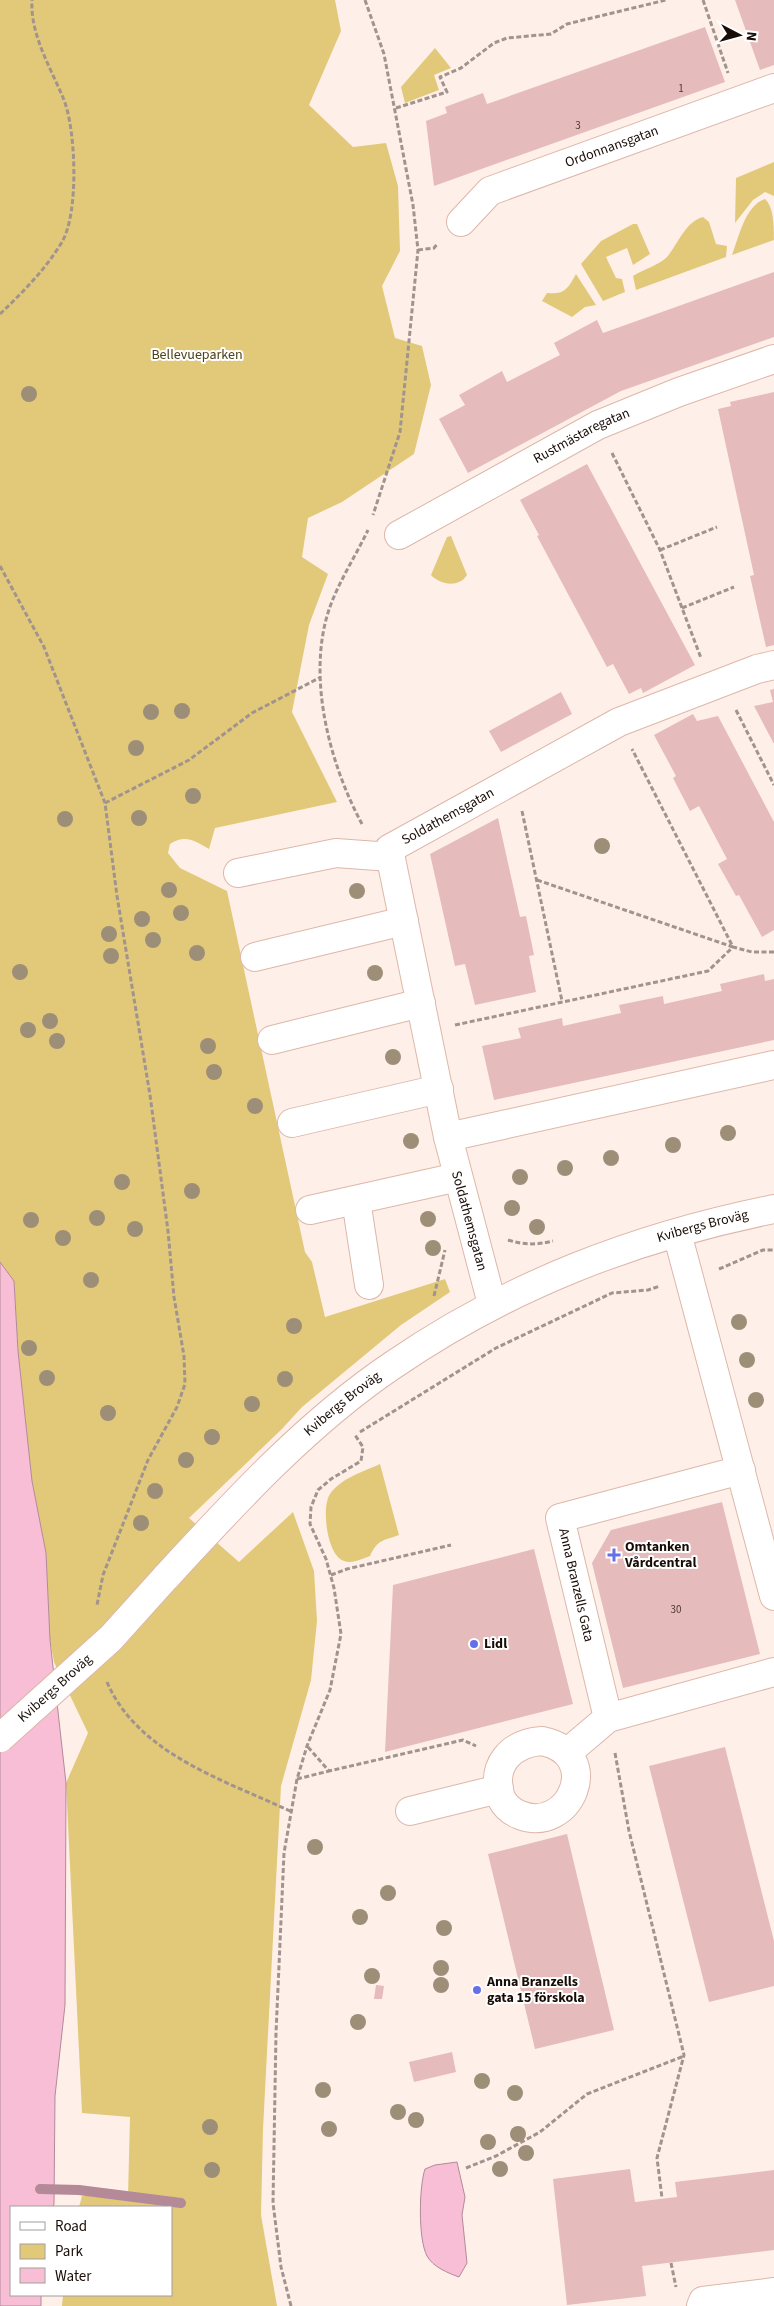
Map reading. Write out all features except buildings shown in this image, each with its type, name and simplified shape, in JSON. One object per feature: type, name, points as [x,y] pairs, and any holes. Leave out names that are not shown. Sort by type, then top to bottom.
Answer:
[{"type":"street","name":"Ordonnansgatan","points":[[461,222],[490,191],[774,88]]},
{"type":"street","name":"Rustmästaregatan","points":[[399,535],[598,425],[678,392],[774,360]]},
{"type":"street","name":"Soldathemsgatan","points":[[492,1304],[448,1137],[404,921],[378,856],[618,722],[757,669],[774,665]]},
{"type":"street","points":[[238,873],[336,853],[378,856]]},
{"type":"street","points":[[255,957],[404,921]]},
{"type":"street","points":[[272,1040],[421,1003]]},
{"type":"street","points":[[448,1137],[774,1065]]},
{"type":"street","points":[[292,1123],[439,1089]]},
{"type":"street","points":[[310,1210],[458,1177]]},
{"type":"street","points":[[356,1200],[369,1285]]},
{"type":"street","name":"Kvibergs Broväg","points":[[0,1738],[111,1638],[276,1461],[343,1403],[392,1365],[492,1304],[589,1262],[677,1233],[774,1209]]},
{"type":"street","points":[[677,1233],[774,1596]]},
{"type":"street","name":"Anna Branzells Gata","points":[[608,1718],[560,1518],[741,1470]]},
{"type":"street","points":[[568,1752],[608,1718],[774,1672]]},
{"type":"street","points":[[529,1742],[551,1743],[568,1752],[573,1761],[576,1779],[567,1804],[552,1815],[532,1818],[516,1813],[502,1801],[498,1789],[500,1769],[505,1758],[512,1750],[529,1742]]},
{"type":"street","points":[[410,1811],[498,1789]]},
{"type":"street","points":[[701,2306],[704,2301],[774,2292]]},
{"type":"path","points":[[0,314],[32,284],[63,241],[75,177],[65,103],[45,57],[31,16],[32,0]]},
{"type":"path","points":[[365,0],[384,54],[396,108],[418,250],[400,432],[373,516]]},
{"type":"path","points":[[396,108],[447,92],[440,78],[461,68],[494,43],[507,38],[551,34],[566,24],[666,0]]},
{"type":"path","points":[[703,0],[738,101]]},
{"type":"path","points":[[598,425],[660,550],[702,662]]},
{"type":"path","points":[[370,524],[333,600],[320,647],[326,723],[337,769],[352,805],[378,856]]},
{"type":"path","points":[[660,550],[717,526]]},
{"type":"path","points":[[0,566],[44,647],[105,803],[117,896],[150,1095],[168,1232],[174,1297],[184,1356],[185,1384],[177,1407],[148,1460],[103,1575],[97,1610]]},
{"type":"path","points":[[682,608],[734,587]]},
{"type":"path","points":[[105,803],[189,760],[252,713],[321,677]]},
{"type":"path","points":[[723,682],[774,785]]},
{"type":"path","points":[[618,722],[733,947]]},
{"type":"path","points":[[515,780],[562,1001]]},
{"type":"path","points":[[537,880],[733,947],[752,952],[774,952]]},
{"type":"path","points":[[453,1025],[708,971],[733,947]]},
{"type":"path","points":[[451,1016],[454,1034]]},
{"type":"path","points":[[434,1296],[447,1242]]},
{"type":"path","points":[[348,1440],[496,1348],[612,1293],[648,1290],[738,1262],[763,1250],[774,1250]]},
{"type":"path","points":[[292,2306],[281,2267],[273,2203],[276,2034],[284,1853],[297,1779],[307,1746],[330,1690],[341,1634],[338,1606],[330,1575],[310,1524],[311,1507],[318,1490],[332,1478],[362,1461],[364,1447],[355,1435]]},
{"type":"path","points":[[330,1575],[347,1569],[451,1545]]},
{"type":"path","points":[[103,1673],[115,1700],[138,1727],[170,1753],[218,1779],[290,1811]]},
{"type":"path","points":[[608,1718],[629,1831],[684,2055],[656,2158],[662,2198]]},
{"type":"path","points":[[297,1779],[463,1740],[505,1758]]},
{"type":"path","points":[[307,1746],[330,1771]]},
{"type":"path","points":[[466,2168],[496,2156],[540,2132],[587,2094],[684,2055]]},
{"type":"path","points":[[672,2263],[677,2292]]},
{"type":"green space","name":"Bellevueparken","points":[[0,0],[335,0],[341,31],[309,105],[353,147],[386,143],[398,186],[400,251],[382,286],[395,338],[422,346],[431,385],[414,454],[342,502],[308,518],[302,557],[328,574],[309,625],[292,712],[337,802],[215,828],[209,849],[194,841],[180,839],[170,844],[168,853],[180,868],[227,891],[305,1252],[312,1262],[325,1317],[445,1279],[450,1292],[401,1325],[302,1407],[282,1429],[189,1518],[239,1562],[293,1512],[314,1571],[317,1621],[311,1680],[281,1786],[263,2129],[261,2215],[277,2306],[62,2306],[63,2296],[172,2296],[172,2206],[79,2206],[82,2196],[128,2196],[130,2117],[82,2113],[66,1783],[88,1733],[54,1662],[50,1640],[46,1553],[32,1481],[18,1351],[14,1281],[0,1262]]},
{"type":"green space","points":[[435,48],[451,68],[434,75],[439,90],[405,103],[401,87]]},
{"type":"green space","points":[[774,162],[774,196],[765,192],[753,200],[735,223],[736,178]]},
{"type":"green space","points":[[765,199],[772,212],[774,240],[732,255],[740,231],[752,208]]},
{"type":"green space","points":[[703,217],[709,222],[716,244],[727,246],[726,257],[636,290],[633,276],[664,260],[687,228]]},
{"type":"green space","points":[[633,224],[637,224],[650,254],[633,265],[627,248],[606,257],[616,278],[622,279],[625,292],[603,301],[581,264],[601,241]]},
{"type":"green space","points":[[576,274],[596,305],[585,307],[572,317],[542,301],[547,293],[558,293],[565,290]]},
{"type":"green space","points":[[451,536],[467,575],[459,582],[449,584],[439,581],[431,575],[447,537]]},
{"type":"green space","points":[[380,1464],[399,1535],[378,1543],[370,1556],[354,1562],[344,1561],[333,1550],[330,1541],[326,1520],[327,1500],[340,1484]]},
{"type":"water","points":[[0,1262],[14,1281],[18,1351],[32,1481],[46,1553],[50,1640],[66,1783],[65,2005],[55,2096],[54,2204],[53,2206],[10,2206],[10,2296],[41,2296],[41,2306],[0,2306]]},
{"type":"water","points":[[457,2162],[465,2197],[462,2215],[467,2263],[459,2277],[437,2266],[427,2256],[422,2238],[420,2213],[425,2169],[435,2165]]},
{"type":"waterway","points":[[40,2189],[79,2190],[181,2203]]},
{"type":"place","name":"Omtanken Vårdcentral","points":[[614,1555]]},
{"type":"place","name":"Lidl","points":[[474,1644]]},
{"type":"place","name":"Anna Branzells gata 15 förskola","points":[[477,1990]]}]
